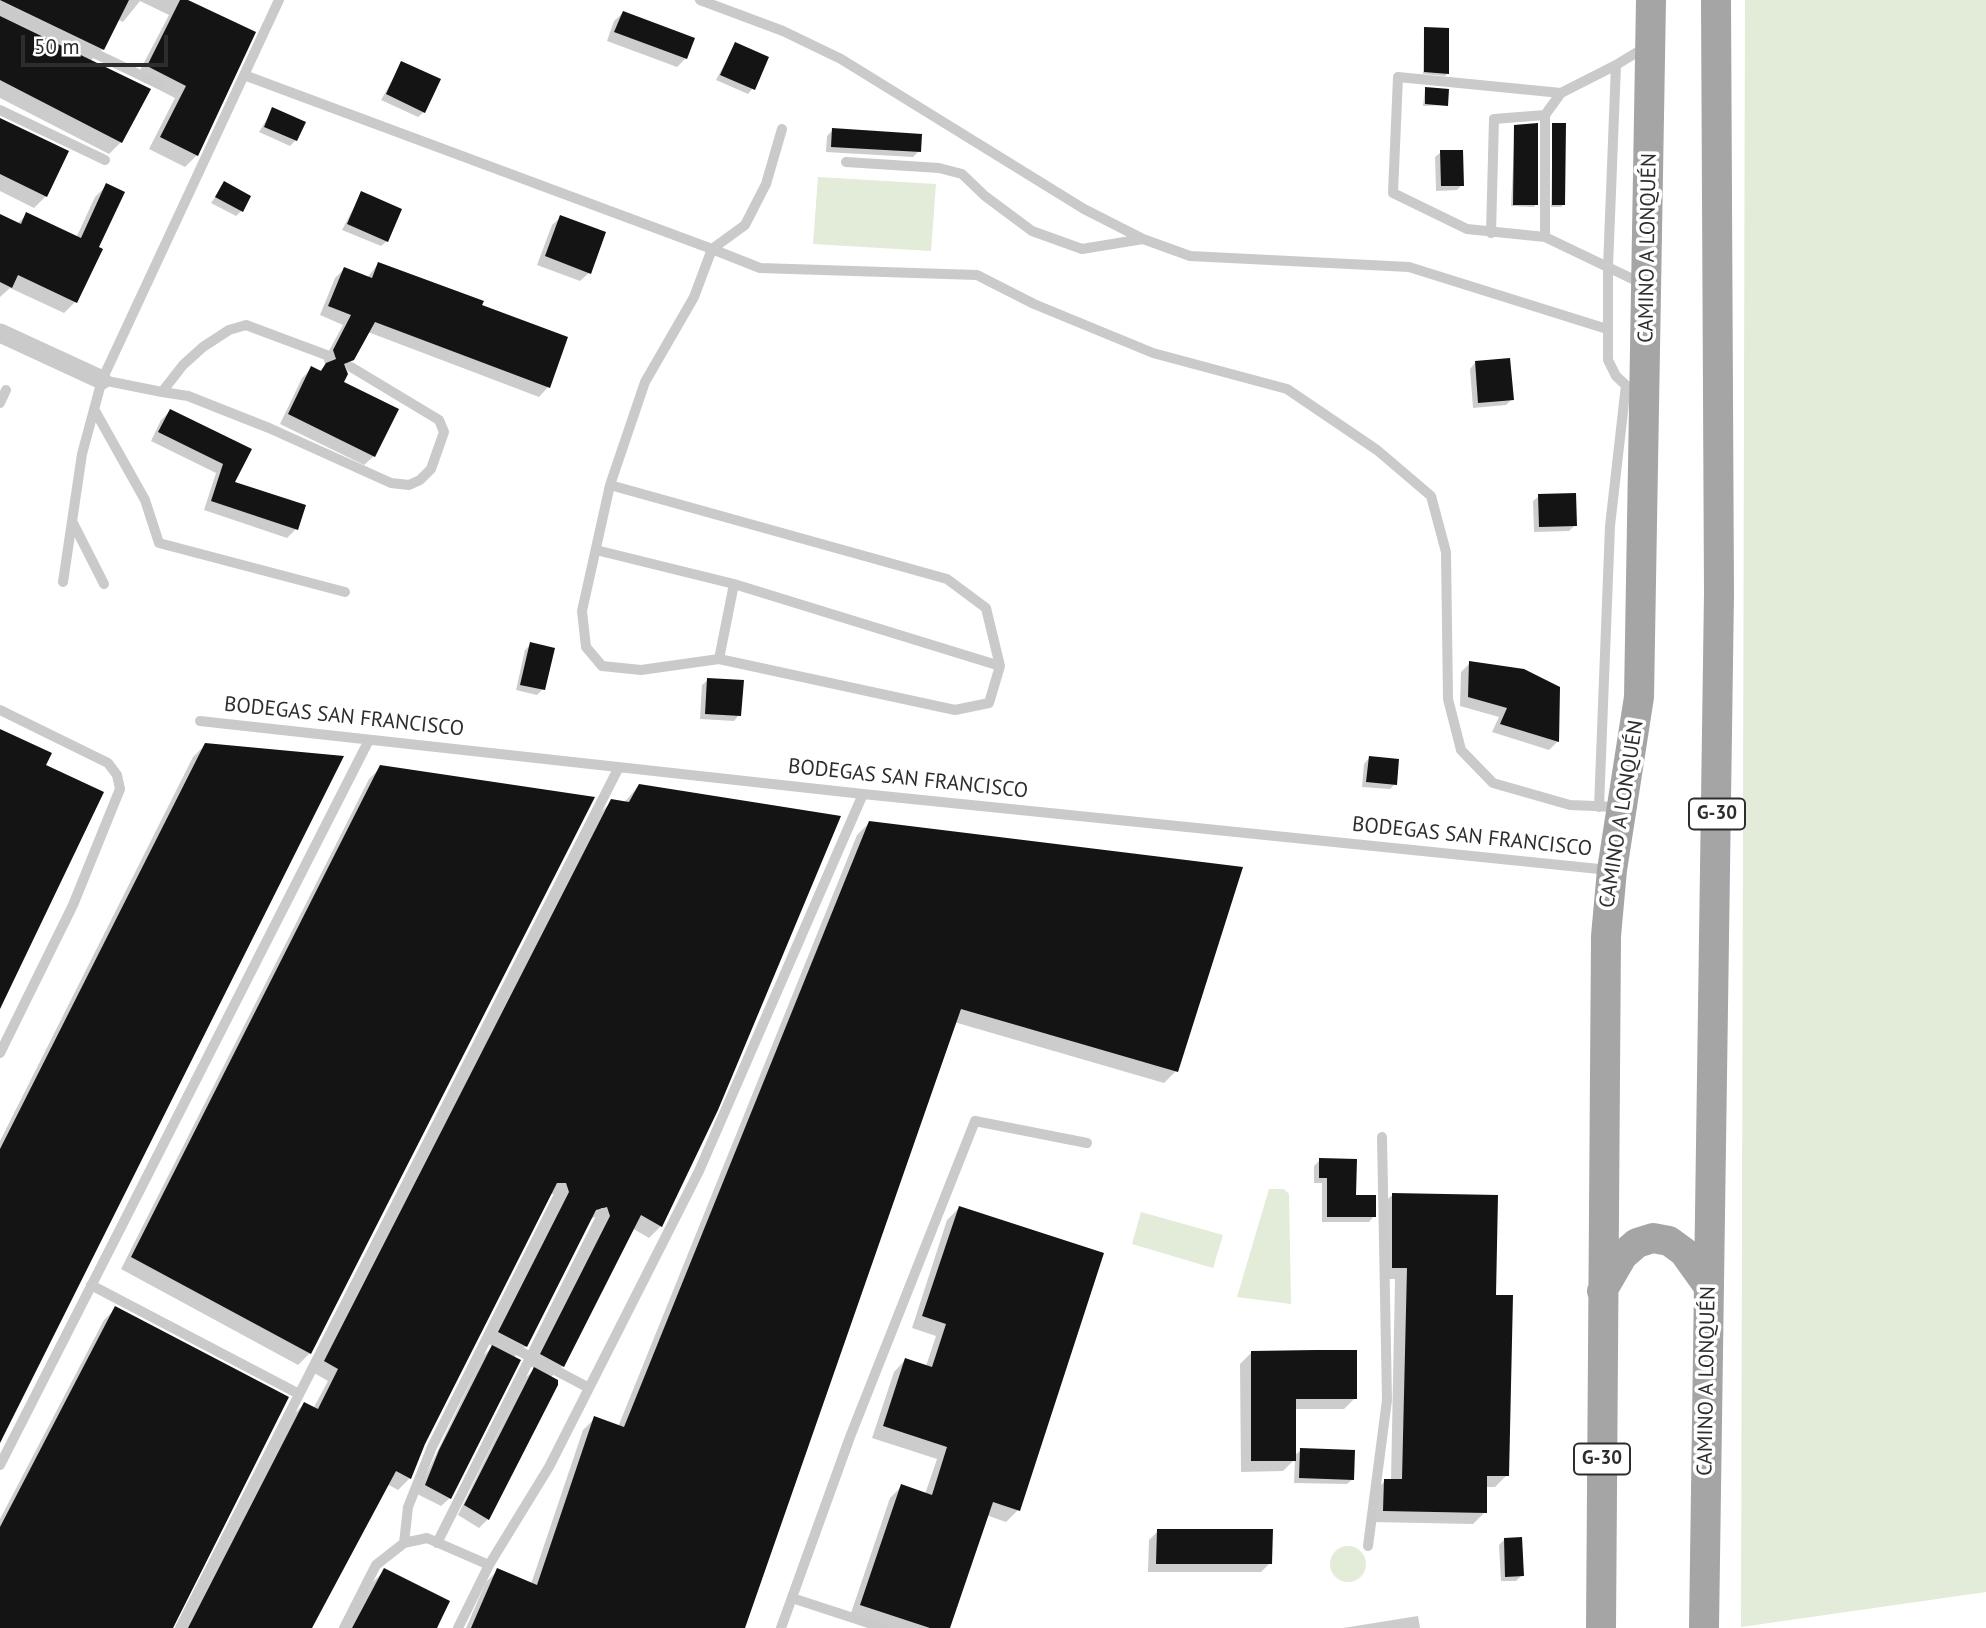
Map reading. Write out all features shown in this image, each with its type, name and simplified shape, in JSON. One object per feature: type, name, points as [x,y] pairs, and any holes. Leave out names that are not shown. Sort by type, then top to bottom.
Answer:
[{"type":"main road","name":"CAMINO A LONQUÉN","points":[[1601,1628],[1606,936],[1612,870],[1611,807],[1639,697],[1636,394],[1648,286],[1651,0]]},
{"type":"main road","name":"CAMINO A LONQUÉN","points":[[1704,1628],[1719,593],[1716,0]]},
{"type":"main road","points":[[1602,1291],[1614,1266],[1629,1249],[1653,1238],[1669,1241],[1684,1252],[1709,1287]]},
{"type":"street","points":[[0,333],[102,380]]},
{"type":"lane","points":[[64,582],[82,454],[102,380],[279,0]]},
{"type":"lane","points":[[701,0],[783,31],[841,59],[886,84],[1025,174],[1143,239],[1190,256],[1409,267],[1607,329]]},
{"type":"lane","points":[[0,8],[159,84]]},
{"type":"lane","points":[[1545,237],[1545,115],[1561,93],[1651,44]]},
{"type":"lane","points":[[1616,65],[1608,267],[1608,360],[1616,376],[1636,394]]},
{"type":"lane","points":[[244,75],[760,268],[977,275],[1034,304],[1153,353],[1287,389],[1377,450],[1431,496],[1446,552],[1448,699],[1461,750],[1493,783],[1570,805],[1611,807]]},
{"type":"lane","points":[[1561,93],[1398,77],[1393,193],[1467,229],[1545,237],[1648,286]]},
{"type":"lane","points":[[0,110],[105,160]]},
{"type":"lane","points":[[1491,233],[1494,119],[1545,115]]},
{"type":"lane","points":[[610,485],[947,579],[986,608],[1000,666],[989,703],[956,710],[719,659],[641,670],[602,666],[586,647],[582,611],[610,485],[645,382],[694,297],[712,249],[745,225],[766,184],[782,129]]},
{"type":"lane","points":[[846,162],[939,168],[962,174],[985,196],[1032,230],[1082,249],[1143,239]]},
{"type":"lane","points":[[162,392],[183,365],[203,347],[229,330],[246,325],[329,356]]},
{"type":"lane","points":[[102,380],[188,396],[269,428],[391,483],[409,485],[420,480],[431,469],[444,432],[439,420],[351,367]]},
{"type":"lane","points":[[0,403],[6,390]]},
{"type":"lane","points":[[94,409],[145,500],[159,543],[345,592]]},
{"type":"lane","points":[[73,523],[104,584]]},
{"type":"lane","points":[[596,550],[734,584],[1000,666]]},
{"type":"lane","points":[[719,659],[734,584]]},
{"type":"lane","points":[[0,710],[108,763],[117,775],[120,789],[73,905],[0,1053]]},
{"type":"lane","name":"BODEGAS SAN FRANCISCO","points":[[200,721],[863,794],[1612,870]]},
{"type":"lane","points":[[0,1465],[369,740]]},
{"type":"lane","points":[[180,1628],[619,767]]},
{"type":"lane","points":[[458,1628],[489,1565],[549,1467],[699,1171],[863,794]]},
{"type":"lane","points":[[781,1628],[850,1437],[975,1121],[1087,1143]]},
{"type":"lane","points":[[1368,1546],[1387,1400],[1382,1137]]},
{"type":"lane","points":[[404,1543],[408,1507],[432,1447],[562,1189]]},
{"type":"lane","points":[[437,1542],[603,1213]]},
{"type":"lane","points":[[91,1285],[299,1394]]},
{"type":"lane","points":[[489,1335],[589,1388]]},
{"type":"lane","points":[[344,1628],[376,1564],[415,1538],[437,1542],[489,1565]]},
{"type":"lane","points":[[792,1598],[884,1628]]},
{"type":"green space","points":[[1745,0],[1986,0],[1986,1592],[1741,1627]]},
{"type":"green space","points":[[818,177],[936,184],[931,251],[813,244]]},
{"type":"green space","points":[[1269,1189],[1284,1189],[1289,1194],[1291,1304],[1237,1297]]},
{"type":"green space","points":[[1141,1212],[1223,1235],[1213,1268],[1132,1244]]},
{"type":"green space","points":[[1348,1546],[1361,1551],[1366,1564],[1361,1577],[1348,1582],[1335,1577],[1330,1564],[1335,1551]]},
{"type":"building","points":[[0,0],[129,0],[104,50]]},
{"type":"building","points":[[180,0],[188,0],[256,32],[198,156],[160,137],[186,86],[147,66]]},
{"type":"building","points":[[623,11],[695,38],[687,59],[614,32]]},
{"type":"building","points":[[0,16],[151,89],[122,143],[0,80]]},
{"type":"building","points":[[1424,27],[1449,28],[1449,74],[1424,72]]},
{"type":"building","points":[[735,42],[769,57],[755,90],[720,75]]},
{"type":"building","points":[[401,61],[441,79],[425,113],[386,94]]},
{"type":"building","points":[[1425,87],[1449,89],[1448,106],[1425,104]]},
{"type":"building","points":[[272,107],[306,122],[297,141],[264,127]]},
{"type":"building","points":[[0,118],[69,151],[47,197],[0,174]]},
{"type":"building","points":[[1538,123],[1538,205],[1513,205],[1514,125]]},
{"type":"building","points":[[1552,123],[1566,123],[1565,205],[1552,205]]},
{"type":"building","points":[[832,128],[922,134],[921,152],[831,147]]},
{"type":"building","points":[[1440,150],[1463,150],[1464,186],[1441,186]]},
{"type":"building","points":[[224,181],[251,196],[243,212],[215,197]]},
{"type":"building","points":[[106,183],[125,192],[99,247],[103,249],[77,303],[18,275],[12,288],[0,282],[0,214],[21,224],[26,212],[81,238]]},
{"type":"building","points":[[361,191],[402,209],[388,242],[347,224]]},
{"type":"building","points":[[560,215],[606,232],[591,274],[545,256]]},
{"type":"building","points":[[378,262],[484,301],[482,305],[568,337],[550,388],[375,322],[354,360],[344,364],[348,374],[344,382],[399,409],[375,457],[288,414],[311,366],[321,371],[326,363],[336,359],[333,350],[351,315],[328,306],[344,267],[372,278]]},
{"type":"building","points":[[1510,358],[1514,400],[1478,403],[1475,361]]},
{"type":"building","points":[[170,409],[252,449],[235,482],[306,505],[298,530],[211,501],[223,464],[158,432]]},
{"type":"building","points":[[1576,493],[1577,526],[1539,527],[1538,494]]},
{"type":"building","points":[[530,642],[555,648],[545,690],[520,685]]},
{"type":"building","points":[[1469,661],[1524,669],[1560,687],[1559,742],[1500,724],[1507,708],[1468,697]]},
{"type":"building","points":[[707,678],[744,680],[741,716],[705,714]]},
{"type":"building","points":[[0,729],[52,753],[46,765],[104,792],[0,1009]]},
{"type":"building","points":[[205,743],[344,756],[0,1443],[0,1149]]},
{"type":"building","points":[[1369,756],[1399,759],[1397,785],[1366,782]]},
{"type":"building","points":[[380,765],[595,797],[311,1354],[131,1257]]},
{"type":"building","points":[[639,784],[841,816],[718,1110],[662,1227],[641,1215],[564,1367],[540,1354],[610,1216],[607,1207],[596,1210],[527,1347],[498,1332],[569,1192],[566,1183],[557,1183],[425,1444],[411,1479],[396,1471],[312,1628],[188,1628],[304,1402],[318,1409],[338,1369],[324,1361],[611,799],[629,802]]},
{"type":"building","points":[[869,821],[1243,867],[1178,1072],[961,1009],[745,1628],[471,1628],[497,1568],[537,1585],[594,1416],[624,1427]]},
{"type":"building","points":[[1319,1158],[1357,1159],[1356,1195],[1376,1195],[1376,1217],[1327,1217],[1327,1178],[1319,1178]]},
{"type":"building","points":[[1392,1193],[1498,1195],[1496,1295],[1513,1295],[1509,1476],[1487,1476],[1487,1513],[1383,1511],[1384,1479],[1402,1479],[1407,1268],[1392,1268]]},
{"type":"building","points":[[959,1206],[1104,1253],[1020,1511],[993,1502],[950,1628],[930,1628],[860,1605],[901,1484],[932,1495],[947,1447],[883,1426],[905,1358],[932,1367],[946,1324],[922,1316]]},
{"type":"building","points":[[115,1306],[289,1397],[173,1628],[0,1628],[0,1527]]},
{"type":"building","points":[[492,1345],[521,1360],[451,1499],[425,1485],[439,1450]]},
{"type":"building","points":[[1357,1350],[1357,1399],[1296,1399],[1296,1461],[1251,1461],[1251,1351]]},
{"type":"building","points":[[534,1367],[558,1380],[558,1385],[489,1520],[464,1505]]},
{"type":"building","points":[[1300,1448],[1355,1450],[1354,1480],[1299,1478]]},
{"type":"building","points":[[1157,1529],[1273,1529],[1272,1564],[1156,1564]]},
{"type":"building","points":[[1522,1537],[1524,1576],[1505,1577],[1504,1538]]},
{"type":"building","points":[[384,1568],[450,1601],[437,1628],[352,1628]]}]
